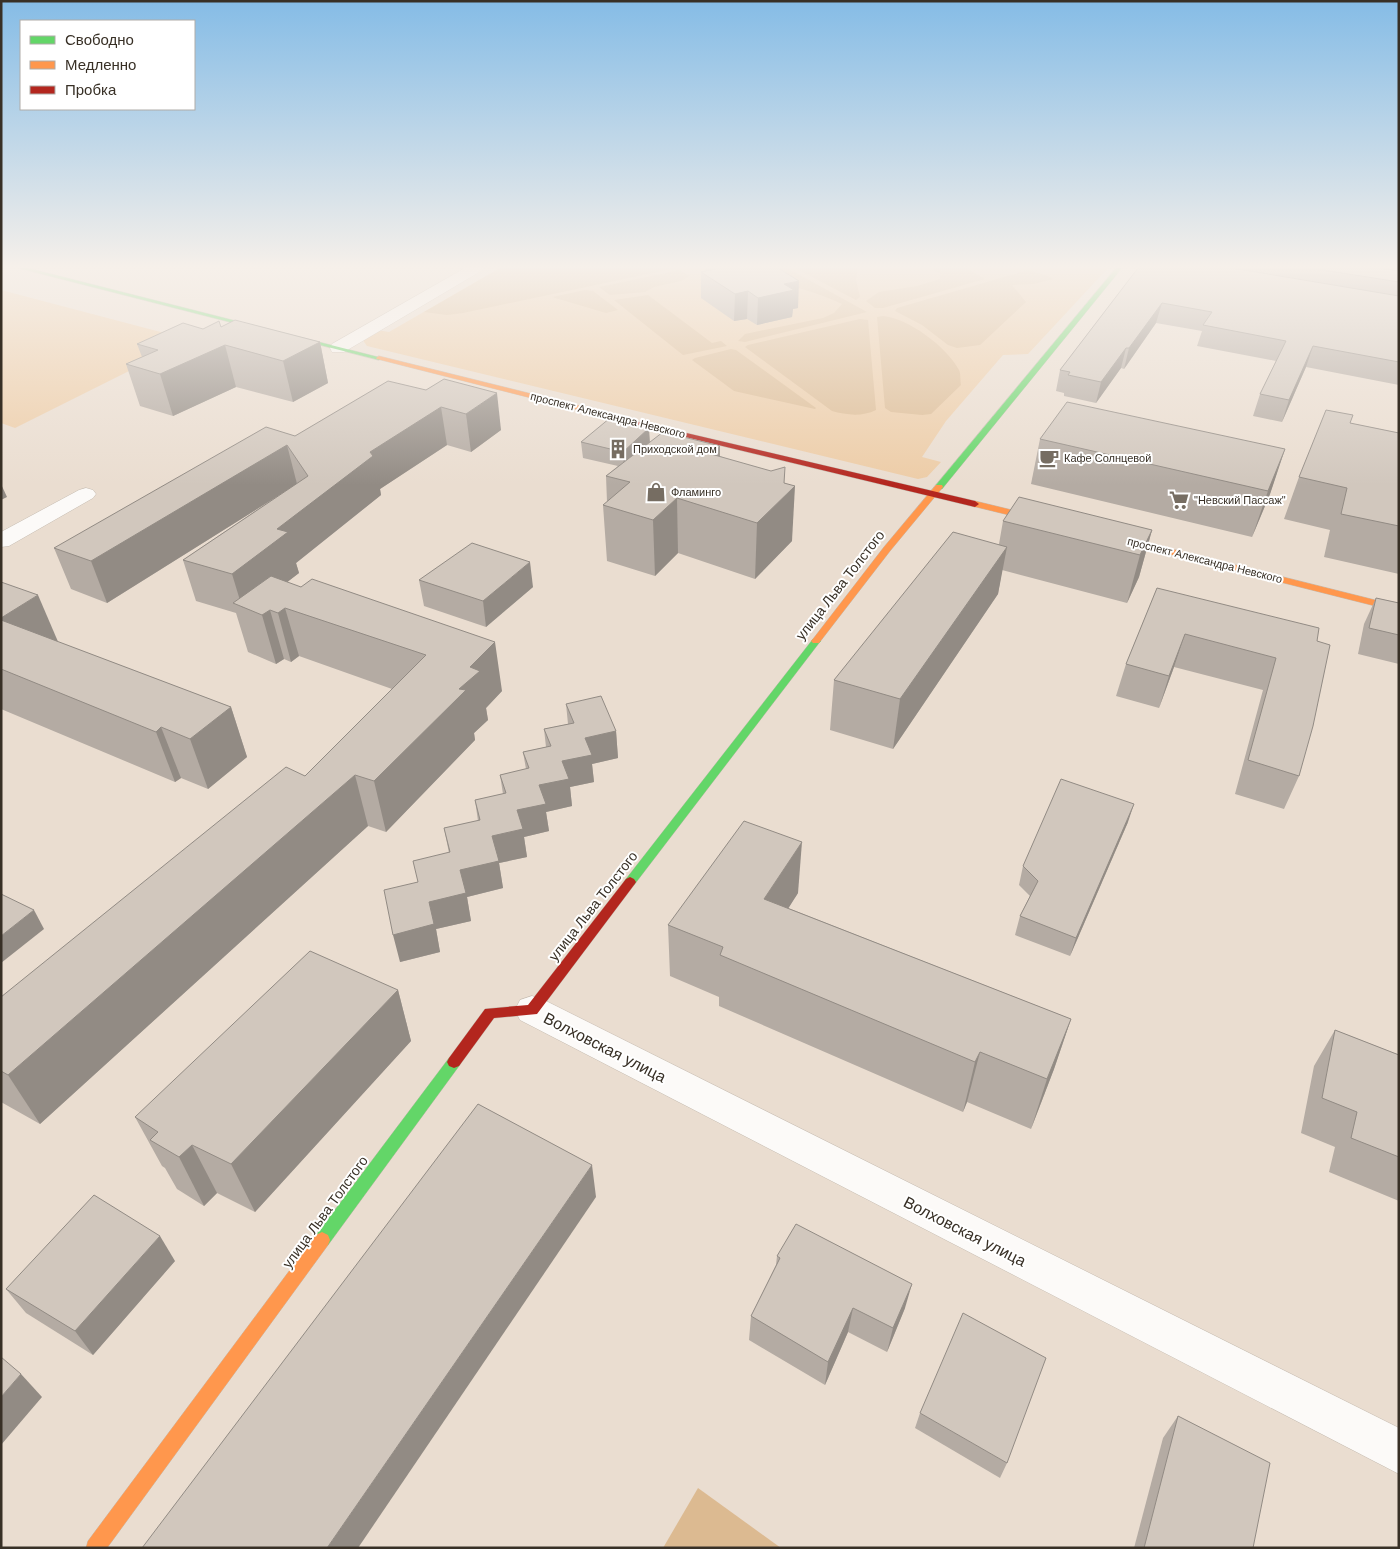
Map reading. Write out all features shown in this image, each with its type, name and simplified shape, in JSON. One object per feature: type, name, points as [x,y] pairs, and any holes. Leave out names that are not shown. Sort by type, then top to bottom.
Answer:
[{"type":"street","name":"проспект Александра Невского","points":[[307,340],[778,458],[1054,523]]},
{"type":"street","points":[[338,348],[351,340]]},
{"type":"street","name":"улица Льва Толстого","points":[[95,1548],[490,1013],[532,1010],[887,549],[1059,340]]},
{"type":"street","points":[[1,541],[86,494]]},
{"type":"street","name":"проспект Александра Невского","points":[[1100,534],[1399,609]]},
{"type":"street","name":"Волховская улица","points":[[532,1010],[1399,1452]]},
{"type":"shaded area","points":[[1,340],[190,340],[15,428],[1,423]]},
{"type":"shaded area","points":[[363,340],[1041,340],[1028,354],[1003,355],[946,421],[922,457],[941,462],[927,477],[918,479],[367,346]]},
{"type":"shaded area","points":[[665,340],[708,340],[712,343],[721,341],[727,346],[683,355]]},
{"type":"shaded area","points":[[768,340],[870,340],[876,410],[865,414],[848,414],[832,411],[745,347]]},
{"type":"shaded area","points":[[879,340],[933,340],[946,352],[959,370],[961,385],[931,414],[891,412],[885,408]]},
{"type":"shaded area","points":[[942,340],[985,340],[980,345],[957,348]]},
{"type":"shaded area","points":[[731,349],[736,350],[816,408],[734,391],[692,360]]},
{"type":"shaded area","points":[[698,1488],[781,1548],[663,1548]]},
{"type":"building","points":[[145,340],[313,340],[320,342],[283,361],[225,345],[160,374],[126,364],[158,350],[137,344]]},
{"type":"building","points":[[1083,340],[1135,340],[1129,348],[1126,348],[1101,382],[1068,375],[1070,372],[1060,370]]},
{"type":"building","points":[[1282,340],[1399,340],[1399,362],[1313,346],[1289,400],[1260,394],[1286,341]]},
{"type":"building","points":[[444,379],[497,393],[466,414],[441,407],[370,452],[373,456],[277,529],[288,532],[232,574],[183,560],[308,476],[287,445],[91,561],[54,548],[266,427],[295,436],[388,381],[426,390]]},
{"type":"building","points":[[1067,402],[1285,449],[1268,491],[1040,439]]},
{"type":"building","points":[[1326,410],[1353,415],[1350,423],[1399,433],[1399,526],[1341,514],[1347,488],[1299,477]]},
{"type":"building","points":[[610,418],[649,428],[623,452],[581,442]]},
{"type":"building","points":[[663,432],[720,446],[711,454],[771,471],[785,467],[784,483],[795,486],[757,523],[677,498],[653,520],[603,505],[630,482],[606,476]]},
{"type":"building","points":[[1019,497],[1152,530],[1140,555],[1003,521]]},
{"type":"building","points":[[953,532],[1007,547],[900,699],[834,680]]},
{"type":"building","points":[[472,543],[530,562],[483,601],[419,580]]},
{"type":"building","points":[[271,576],[301,587],[312,579],[495,642],[470,667],[480,671],[459,689],[466,690],[374,781],[355,775],[8,1075],[1,1071],[1,997],[286,767],[305,776],[426,655],[285,608],[278,613],[270,610],[262,615],[233,603]]},
{"type":"building","points":[[1,582],[38,595],[1,618]]},
{"type":"building","points":[[1157,588],[1319,628],[1317,641],[1330,645],[1313,726],[1299,776],[1248,760],[1276,658],[1185,634],[1169,676],[1126,664]]},
{"type":"building","points":[[1376,598],[1399,603],[1399,635],[1369,628]]},
{"type":"building","points":[[1,620],[231,707],[190,739],[161,727],[156,732],[1,669]]},
{"type":"building","points":[[601,696],[616,731],[585,738],[592,755],[562,761],[569,779],[539,785],[546,804],[517,810],[523,829],[492,836],[499,861],[460,870],[466,893],[429,902],[434,924],[393,935],[384,890],[418,882],[413,861],[450,852],[444,828],[480,820],[475,800],[506,793],[500,775],[529,768],[523,752],[551,746],[544,729],[574,723],[566,704]]},
{"type":"building","points":[[1061,779],[1134,804],[1076,938],[1020,916],[1038,881],[1023,866]]},
{"type":"building","points":[[744,821],[802,842],[764,899],[1071,1019],[1047,1079],[980,1052],[975,1062],[720,955],[723,947],[668,925]]},
{"type":"building","points":[[1,894],[34,910],[1,936]]},
{"type":"building","points":[[310,951],[398,990],[231,1164],[192,1145],[179,1157],[150,1140],[158,1132],[135,1117]]},
{"type":"building","points":[[1335,1030],[1399,1055],[1399,1157],[1351,1138],[1357,1112],[1322,1098]]},
{"type":"building","points":[[478,1104],[592,1165],[327,1548],[142,1548]]},
{"type":"building","points":[[94,1195],[160,1236],[75,1331],[6,1289]]},
{"type":"building","points":[[796,1224],[912,1284],[893,1328],[853,1308],[828,1362],[751,1316],[780,1258],[777,1256]]},
{"type":"building","points":[[963,1313],[1046,1358],[1007,1463],[920,1413]]},
{"type":"building","points":[[1,1357],[21,1374],[1,1397]]},
{"type":"building","points":[[1178,1416],[1270,1463],[1253,1548],[1144,1548]]},
{"type":"traffic: fast","points":[[309,340],[379,358]]},
{"type":"traffic: fast","points":[[939,487],[1060,340]]},
{"type":"traffic: fast","points":[[630,882],[816,641]]},
{"type":"traffic: fast","points":[[322,1240],[454,1062]]},
{"type":"traffic: slow","points":[[379,358],[634,422]]},
{"type":"traffic: slow","points":[[816,641],[887,549],[939,487]]},
{"type":"traffic: slow","points":[[975,504],[1046,521]]},
{"type":"traffic: slow","points":[[1112,537],[1399,609]]},
{"type":"traffic: slow","points":[[95,1548],[322,1240]]},
{"type":"traffic: jam","points":[[634,422],[975,504]]},
{"type":"traffic: jam","points":[[454,1062],[490,1013],[532,1010],[630,882]]},
{"type":"place","name":"Приходской дом","points":[[618,449]]},
{"type":"place","name":"Кафе Солнцевой","points":[[1049,458]]},
{"type":"place","name":"Фламинго","points":[[656,492]]},
{"type":"place","name":"\"Невский Пассаж\"","points":[[1179,500]]}]
